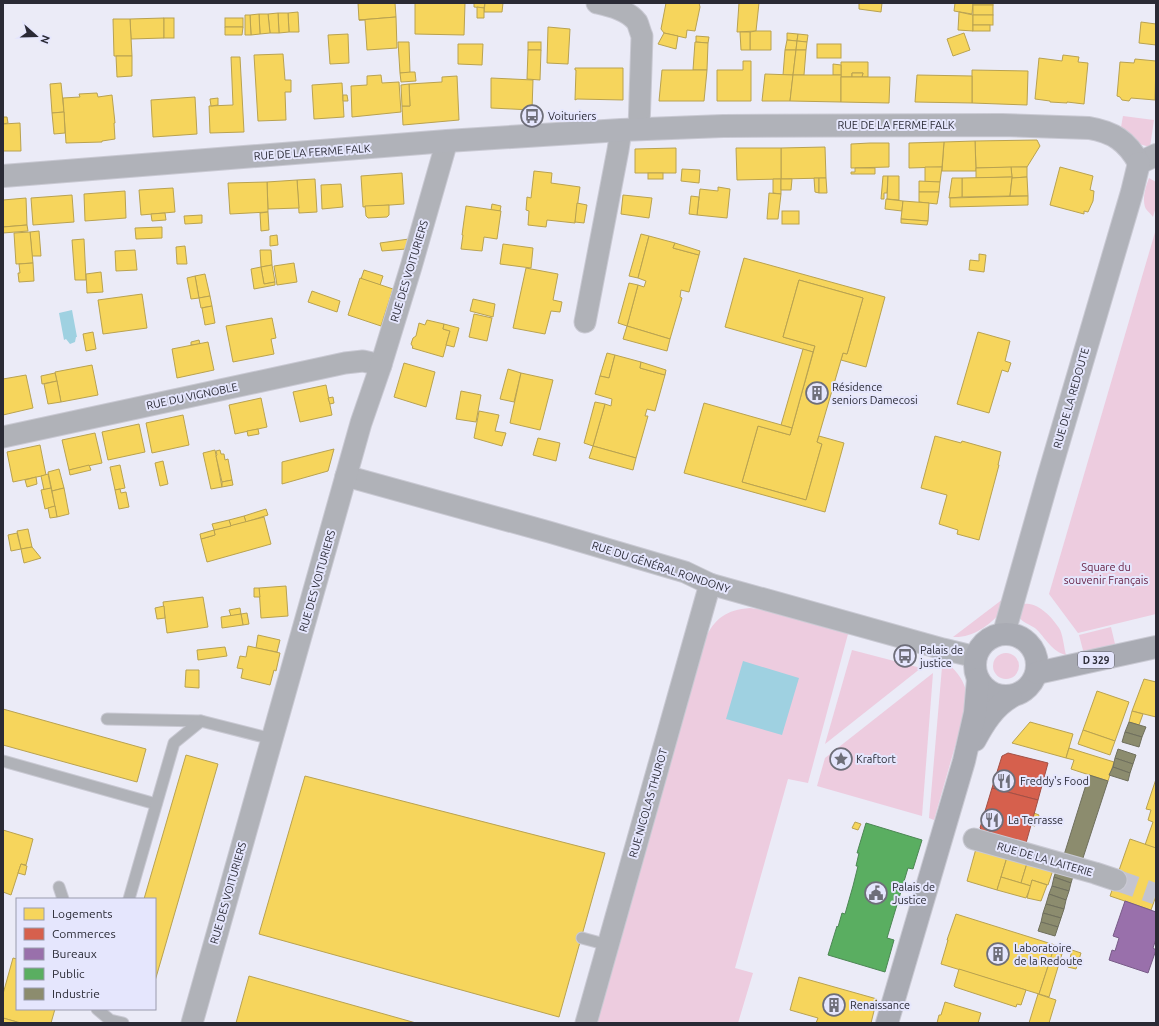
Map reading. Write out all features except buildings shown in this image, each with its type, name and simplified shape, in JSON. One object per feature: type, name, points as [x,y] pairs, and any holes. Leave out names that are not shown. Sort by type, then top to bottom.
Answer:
[{"type":"main road","points":[[964,761],[981,727],[988,718],[998,707],[1011,697],[1020,694],[1031,686],[1037,673],[1038,660],[1032,647],[1021,638],[1004,633],[992,637],[985,642],[979,649],[975,666],[976,675],[983,687],[998,696],[1011,697]]},
{"type":"main road","name":"D 329","points":[[1037,673],[1156,647]]},
{"type":"main road","points":[[887,1023],[964,761],[975,713],[978,679]]},
{"type":"street","points":[[585,322],[618,150],[630,130],[642,36],[637,22],[628,13],[597,3]]},
{"type":"street","name":"RUE DE LA FERME FALK","points":[[3,176],[447,141],[723,126],[994,125],[1089,128],[1103,130],[1124,143],[1133,153],[1147,159]]},
{"type":"street","name":"RUE DES VOITURIERS","points":[[192,1023],[361,423],[381,365],[411,267],[447,141]]},
{"type":"street","name":"RUE DE LA REDOUTE","points":[[1004,633],[1132,192],[1147,159]]},
{"type":"street","name":"RUE DU VIGNOBLE","points":[[3,437],[345,363],[363,361],[381,365]]},
{"type":"street","name":"RUE DU GÉNÉRAL RONDONY","points":[[346,476],[549,532],[685,572],[710,584],[942,649],[976,657]]},
{"type":"street","name":"RUE NICOLAS THUROT","points":[[586,1023],[710,584]]},
{"type":"street","name":"RUE DE LA LAITERIE","points":[[974,839],[1116,880]]},
{"type":"lane","points":[[107,719],[201,720],[272,739]]},
{"type":"lane","points":[[129,898],[174,743],[201,720]]},
{"type":"lane","points":[[3,761],[156,804]]},
{"type":"lane","points":[[59,887],[63,898]]},
{"type":"lane","points":[[582,938],[608,945]]},
{"type":"lane","points":[[98,1010],[110,1020],[123,1023]]},
{"type":"green space","points":[[1123,116],[1154,120],[1150,147],[1139,144],[1121,127]]},
{"type":"green space","points":[[1149,178],[1156,182],[1156,207],[1153,217],[1144,203]]},
{"type":"green space","name":"Square du souvenir Français","points":[[1156,229],[1156,614],[1078,633],[1049,594]]},
{"type":"green space","points":[[1003,599],[1001,612],[986,626],[967,635],[953,637]]},
{"type":"green space","points":[[1024,604],[1034,605],[1044,611],[1053,620],[1060,631],[1066,655],[1057,651],[1035,628],[1024,622],[1019,617],[1021,607]]},
{"type":"green space","points":[[750,608],[764,610],[848,634],[808,783],[788,779],[735,968],[753,973],[738,1023],[597,1023],[705,639],[717,620],[722,616],[734,611]]},
{"type":"green space","points":[[1111,627],[1115,644],[1095,652],[1084,654],[1079,635]]},
{"type":"green space","points":[[852,650],[921,668],[825,744]]},
{"type":"green space","points":[[1006,653],[1015,657],[1019,666],[1015,675],[1006,679],[997,675],[993,666],[997,657]]},
{"type":"green space","points":[[946,663],[960,677],[966,690],[967,698],[966,708],[934,820],[929,818],[942,667]]},
{"type":"green space","points":[[933,673],[922,816],[817,786],[825,758]]},
{"type":"water","points":[[72,310],[77,337],[75,342],[70,344],[66,339],[64,340],[59,313]]},
{"type":"water","points":[[743,661],[799,678],[782,735],[726,719]]},
{"type":"tunnel","points":[[1116,880],[1156,894]]},
{"type":"place","name":"Voituriers","points":[[532,116]]},
{"type":"place","name":"Résidence seniors Damecosi","points":[[817,393]]},
{"type":"place","name":"Palais de justice","points":[[905,656]]},
{"type":"place","name":"Kraftort","points":[[841,759]]},
{"type":"place","name":"Freddy's Food","points":[[1004,781]]},
{"type":"place","name":"La Terrasse","points":[[992,820]]},
{"type":"place","name":"Palais de Justice","points":[[876,893]]},
{"type":"place","name":"Laboratoire de la Redoute","points":[[998,954]]},
{"type":"place","name":"Renaissance","points":[[834,1005]]}]
